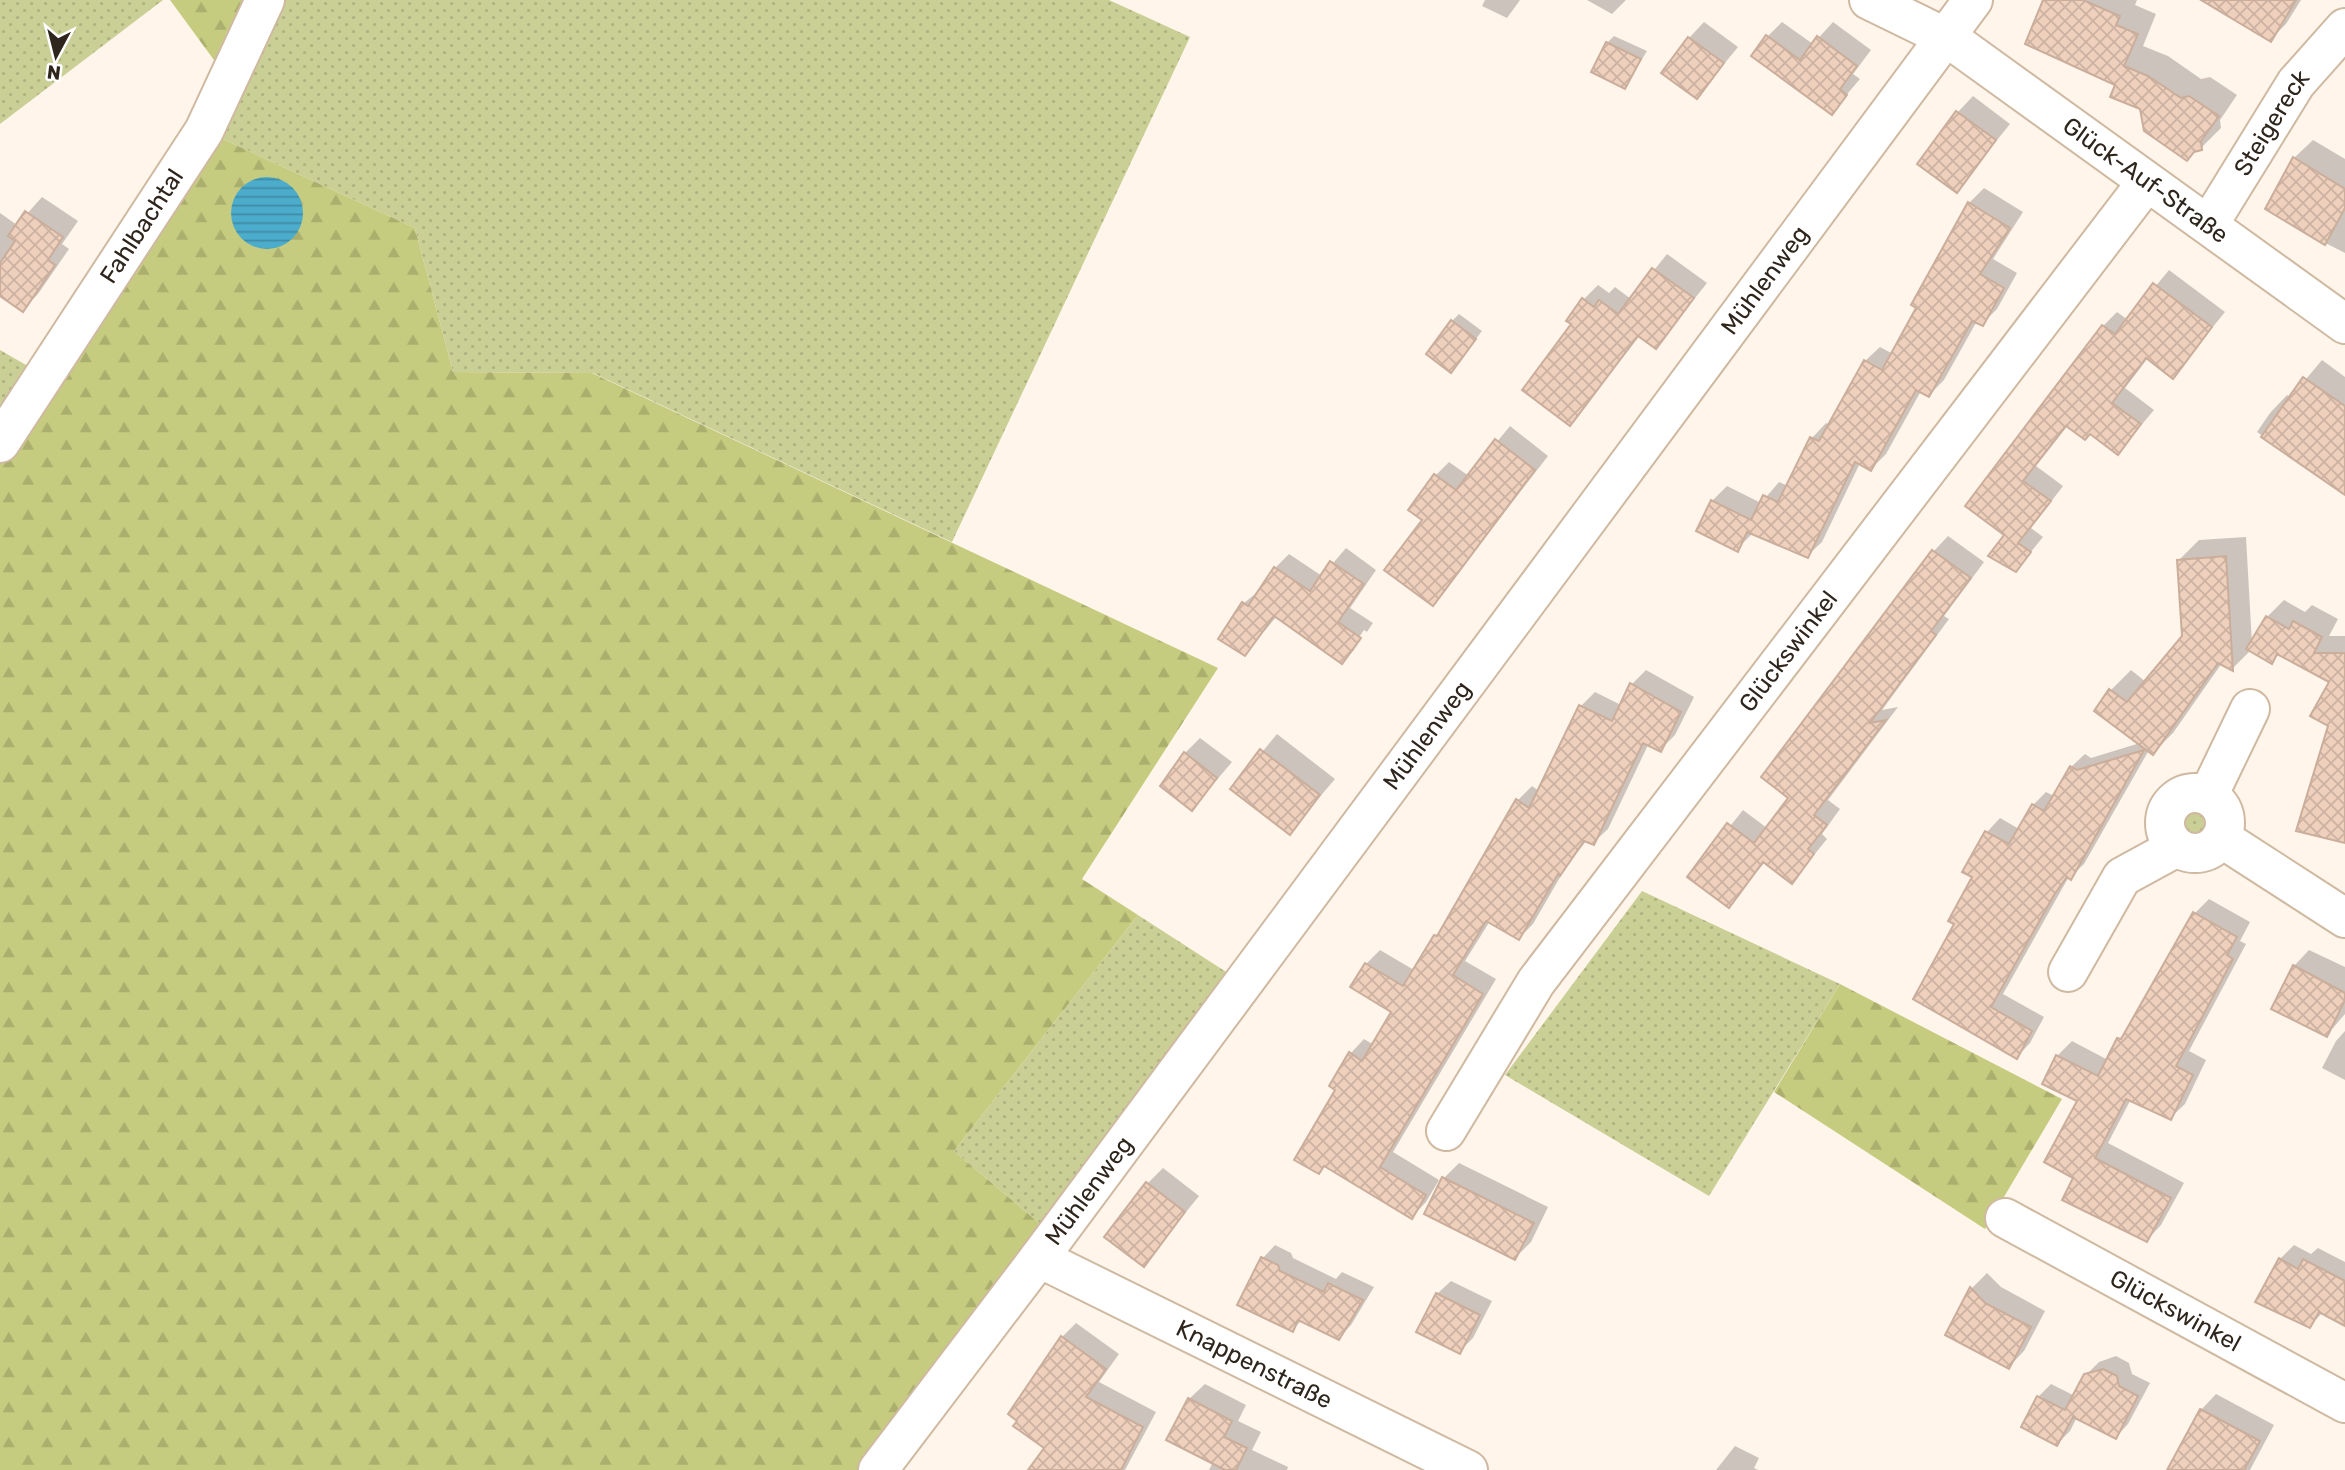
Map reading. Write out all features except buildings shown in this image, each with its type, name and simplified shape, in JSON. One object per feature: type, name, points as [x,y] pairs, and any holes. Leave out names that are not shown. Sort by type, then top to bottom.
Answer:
[{"type":"street","name":"Fahlbachtal","points":[[0,443],[204,131],[265,0]]},
{"type":"street","name":"Glück-Auf-Straße","points":[[1868,0],[1946,37],[2345,324]]},
{"type":"street","name":"Mühlenweg","points":[[878,1470],[1039,1258],[1973,0]]},
{"type":"street","name":"Steigereck","points":[[2209,224],[2296,83],[2345,28]]},
{"type":"street","name":"Glückswinkel","points":[[1446,1131],[1536,982],[2146,183]]},
{"type":"street","points":[[2208,796],[2250,709]]},
{"type":"street","points":[[2188,793],[2208,796],[2216,802],[2225,819],[2221,838],[2205,851],[2186,852],[2177,847],[2165,831],[2166,812],[2171,804],[2188,793]]},
{"type":"street","points":[[2221,838],[2345,918]]},
{"type":"street","points":[[2068,972],[2122,877],[2177,847]]},
{"type":"street","name":"Glückswinkel","points":[[2005,1218],[2345,1403]]},
{"type":"street","name":"Knappenstraße","points":[[1039,1258],[1468,1470]]},
{"type":"green space","points":[[0,0],[163,0],[0,124]]},
{"type":"green space","points":[[170,0],[252,0],[222,71]]},
{"type":"green space","points":[[270,0],[1109,0],[1190,37],[952,542],[593,373],[453,372],[415,228],[212,134]]},
{"type":"green space","points":[[212,134],[415,228],[453,372],[592,373],[1218,668],[1082,879],[1138,915],[954,1151],[1045,1228],[862,1470],[0,1470],[0,454]]},
{"type":"green space","points":[[0,350],[33,369],[0,416]]},
{"type":"green space","points":[[2194,804],[2207,809],[2212,822],[2207,835],[2194,840],[2181,835],[2176,822],[2181,809]]},
{"type":"green space","points":[[1642,891],[1840,984],[1709,1196],[1505,1075]]},
{"type":"green space","points":[[1138,915],[1234,977],[1045,1228],[954,1151]]},
{"type":"green space","points":[[1840,984],[2062,1099],[1985,1229],[1774,1092]]},
{"type":"water","points":[[267,177],[287,183],[297,193],[303,213],[297,233],[287,243],[267,249],[247,243],[237,233],[231,213],[237,193],[247,183]]}]
